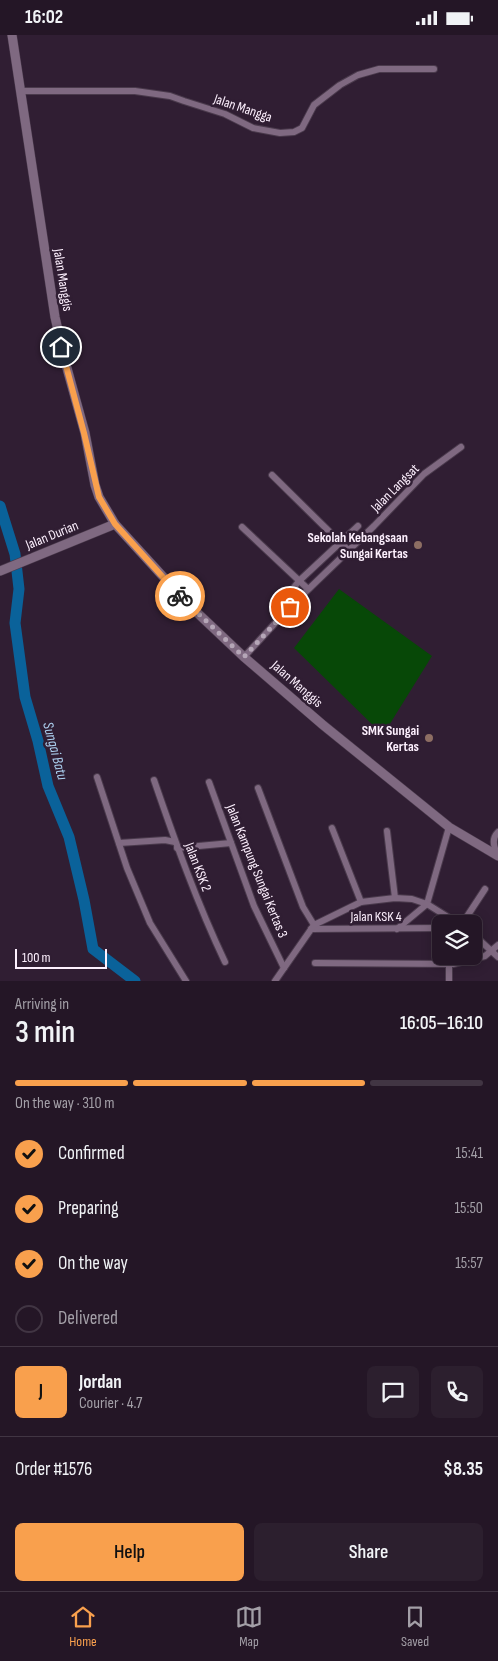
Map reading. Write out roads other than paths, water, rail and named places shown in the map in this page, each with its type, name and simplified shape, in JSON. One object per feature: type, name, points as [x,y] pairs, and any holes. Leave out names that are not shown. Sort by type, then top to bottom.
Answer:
[{"type":"street","name":"Jalan Manggis","points":[[12,35],[54,317],[84,433],[95,485],[99,497],[115,524],[189,605],[244,657],[322,725],[449,827],[498,855]]},
{"type":"street","name":"Jalan Mangga","points":[[20,91],[143,92],[192,103],[224,114],[253,128],[280,133],[294,133],[302,128],[314,105],[340,85],[358,75],[379,69],[434,69]]},
{"type":"street","name":"Jalan Langsat","points":[[244,657],[308,589],[374,526],[424,474],[461,447]]},
{"type":"street","points":[[272,475],[348,550]]},
{"type":"street","name":"Jalan Durian","points":[[1,571],[115,524]]},
{"type":"street","points":[[278,602],[283,601],[299,581],[358,526]]},
{"type":"street","points":[[242,527],[308,589]]},
{"type":"street","points":[[97,777],[118,843],[150,923],[186,981]]},
{"type":"street","name":"Jalan KSK 2","points":[[154,779],[176,845],[207,925],[225,962]]},
{"type":"street","name":"Jalan Kampung Sungai Kertas 3","points":[[209,782],[254,906],[284,968]]},
{"type":"street","points":[[258,788],[312,927]]},
{"type":"street","points":[[397,929],[427,904],[449,827]]},
{"type":"street","points":[[332,828],[361,902]]},
{"type":"street","points":[[387,831],[395,898]]},
{"type":"street","points":[[498,832],[494,841],[494,848],[498,855]]},
{"type":"street","points":[[118,843],[165,840],[176,845],[231,843]]},
{"type":"street","points":[[467,915],[486,889]]},
{"type":"street","points":[[275,981],[312,927],[361,902],[395,898],[412,899],[427,904],[441,915]]},
{"type":"street","name":"Jalan KSK 4","points":[[312,927],[432,928]]},
{"type":"street","points":[[482,942],[498,957]]},
{"type":"street","points":[[482,956],[498,945]]},
{"type":"street","points":[[315,963],[432,960]]},
{"type":"street","points":[[449,965],[449,981]]},
{"type":"waterway","name":"Sungai Batu","points":[[0,506],[15,554],[19,589],[15,623],[25,697],[38,741],[48,786],[69,837],[93,949],[135,981]]},
{"type":"place","name":"Sekolah Kebangsaan Sungai Kertas","points":[[418,545]]},
{"type":"place","name":"SMK Sungai Kertas","points":[[429,738]]}]
